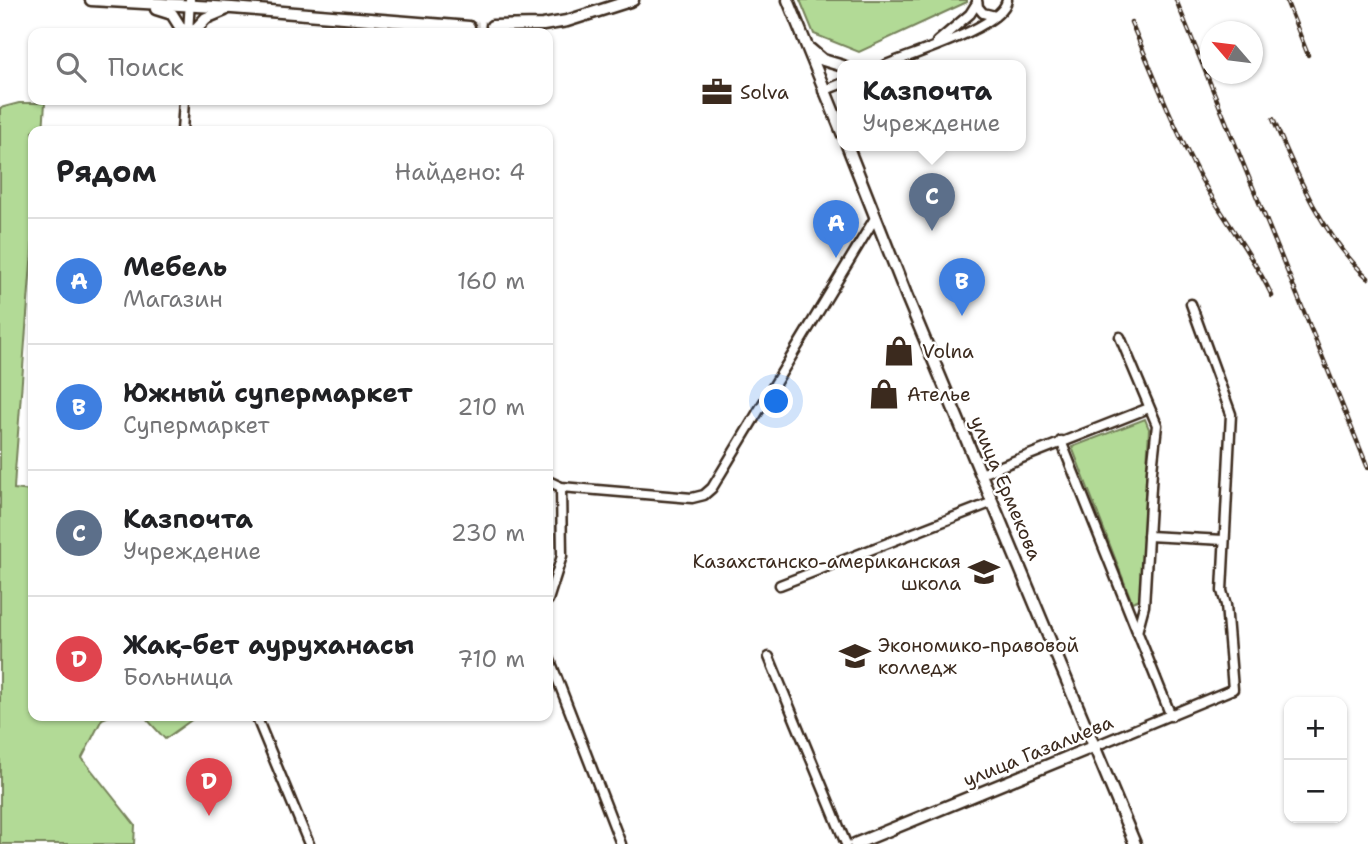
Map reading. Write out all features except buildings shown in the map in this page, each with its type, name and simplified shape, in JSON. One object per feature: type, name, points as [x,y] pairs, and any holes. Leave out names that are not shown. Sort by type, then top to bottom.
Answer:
[{"type":"main road","points":[[91,0],[147,4],[189,3],[469,27]]},
{"type":"main road","points":[[492,26],[567,22],[633,0]]},
{"type":"main road","points":[[788,0],[837,122]]},
{"type":"main road","points":[[147,4],[172,14],[184,28]]},
{"type":"main road","points":[[194,28],[206,18],[232,8]]},
{"type":"main road","points":[[809,48],[823,60],[837,64]]},
{"type":"main road","name":"улица Ермекова","points":[[849,151],[1136,844]]},
{"type":"main road","name":"улица Газалиева","points":[[855,844],[1095,746]]},
{"type":"street","points":[[898,60],[979,27],[1003,11],[1007,0]]},
{"type":"street","points":[[977,1],[983,13],[995,16]]},
{"type":"street","points":[[932,46],[970,14],[977,1]]},
{"type":"street","points":[[188,28],[189,3]]},
{"type":"street","points":[[823,91],[837,85]]},
{"type":"street","points":[[182,126],[184,105]]},
{"type":"street","points":[[553,483],[561,487],[692,498],[704,495],[712,488],[875,218]]},
{"type":"street","points":[[1148,536],[1224,540],[1231,414],[1191,304]]},
{"type":"street","points":[[1120,337],[1157,425],[1144,606],[1137,632]]},
{"type":"street","points":[[981,474],[1149,408]]},
{"type":"street","points":[[1061,441],[1171,716]]},
{"type":"street","points":[[553,584],[562,556],[561,487]]},
{"type":"street","points":[[780,585],[993,502]]},
{"type":"street","name":"улица Газалиева","points":[[1095,746],[1233,689],[1226,605],[1222,591],[1224,540]]},
{"type":"street","points":[[769,657],[846,844]]},
{"type":"street","points":[[553,668],[621,844]]},
{"type":"street","points":[[258,721],[309,844]]},
{"type":"green space","points":[[800,0],[967,2],[859,52],[814,34]]},
{"type":"green space","points":[[19,103],[45,105],[43,126],[28,126],[28,303],[14,489],[28,490],[28,721],[101,721],[82,758],[135,825],[134,844],[0,844],[0,108]]},
{"type":"green space","points":[[1145,419],[1149,429],[1140,599],[1132,602],[1072,447]]},
{"type":"green space","points":[[149,721],[190,721],[165,739]]},
{"type":"tunnel","points":[[469,27],[492,26]]},
{"type":"railway","points":[[1176,0],[1368,468]]},
{"type":"railway","points":[[1286,0],[1308,55]]},
{"type":"railway","points":[[1131,22],[1199,175],[1272,296]]},
{"type":"railway","points":[[1273,119],[1301,183],[1324,224],[1368,278]]},
{"type":"place","name":"Solva","points":[[717,92]]},
{"type":"place","name":"Казпочта","points":[[932,231]]},
{"type":"place","name":"Мебель","points":[[836,258]]},
{"type":"place","name":"Южный супермаркет","points":[[962,316]]},
{"type":"place","name":"Volna","points":[[899,351]]},
{"type":"place","name":"Ателье","points":[[884,394]]},
{"type":"place","name":"Казахстанско-американская школа","points":[[984,572]]},
{"type":"place","name":"Экономико-правовой колледж","points":[[855,656]]},
{"type":"place","name":"Жақ-бет ауруханасы","points":[[209,816]]}]
